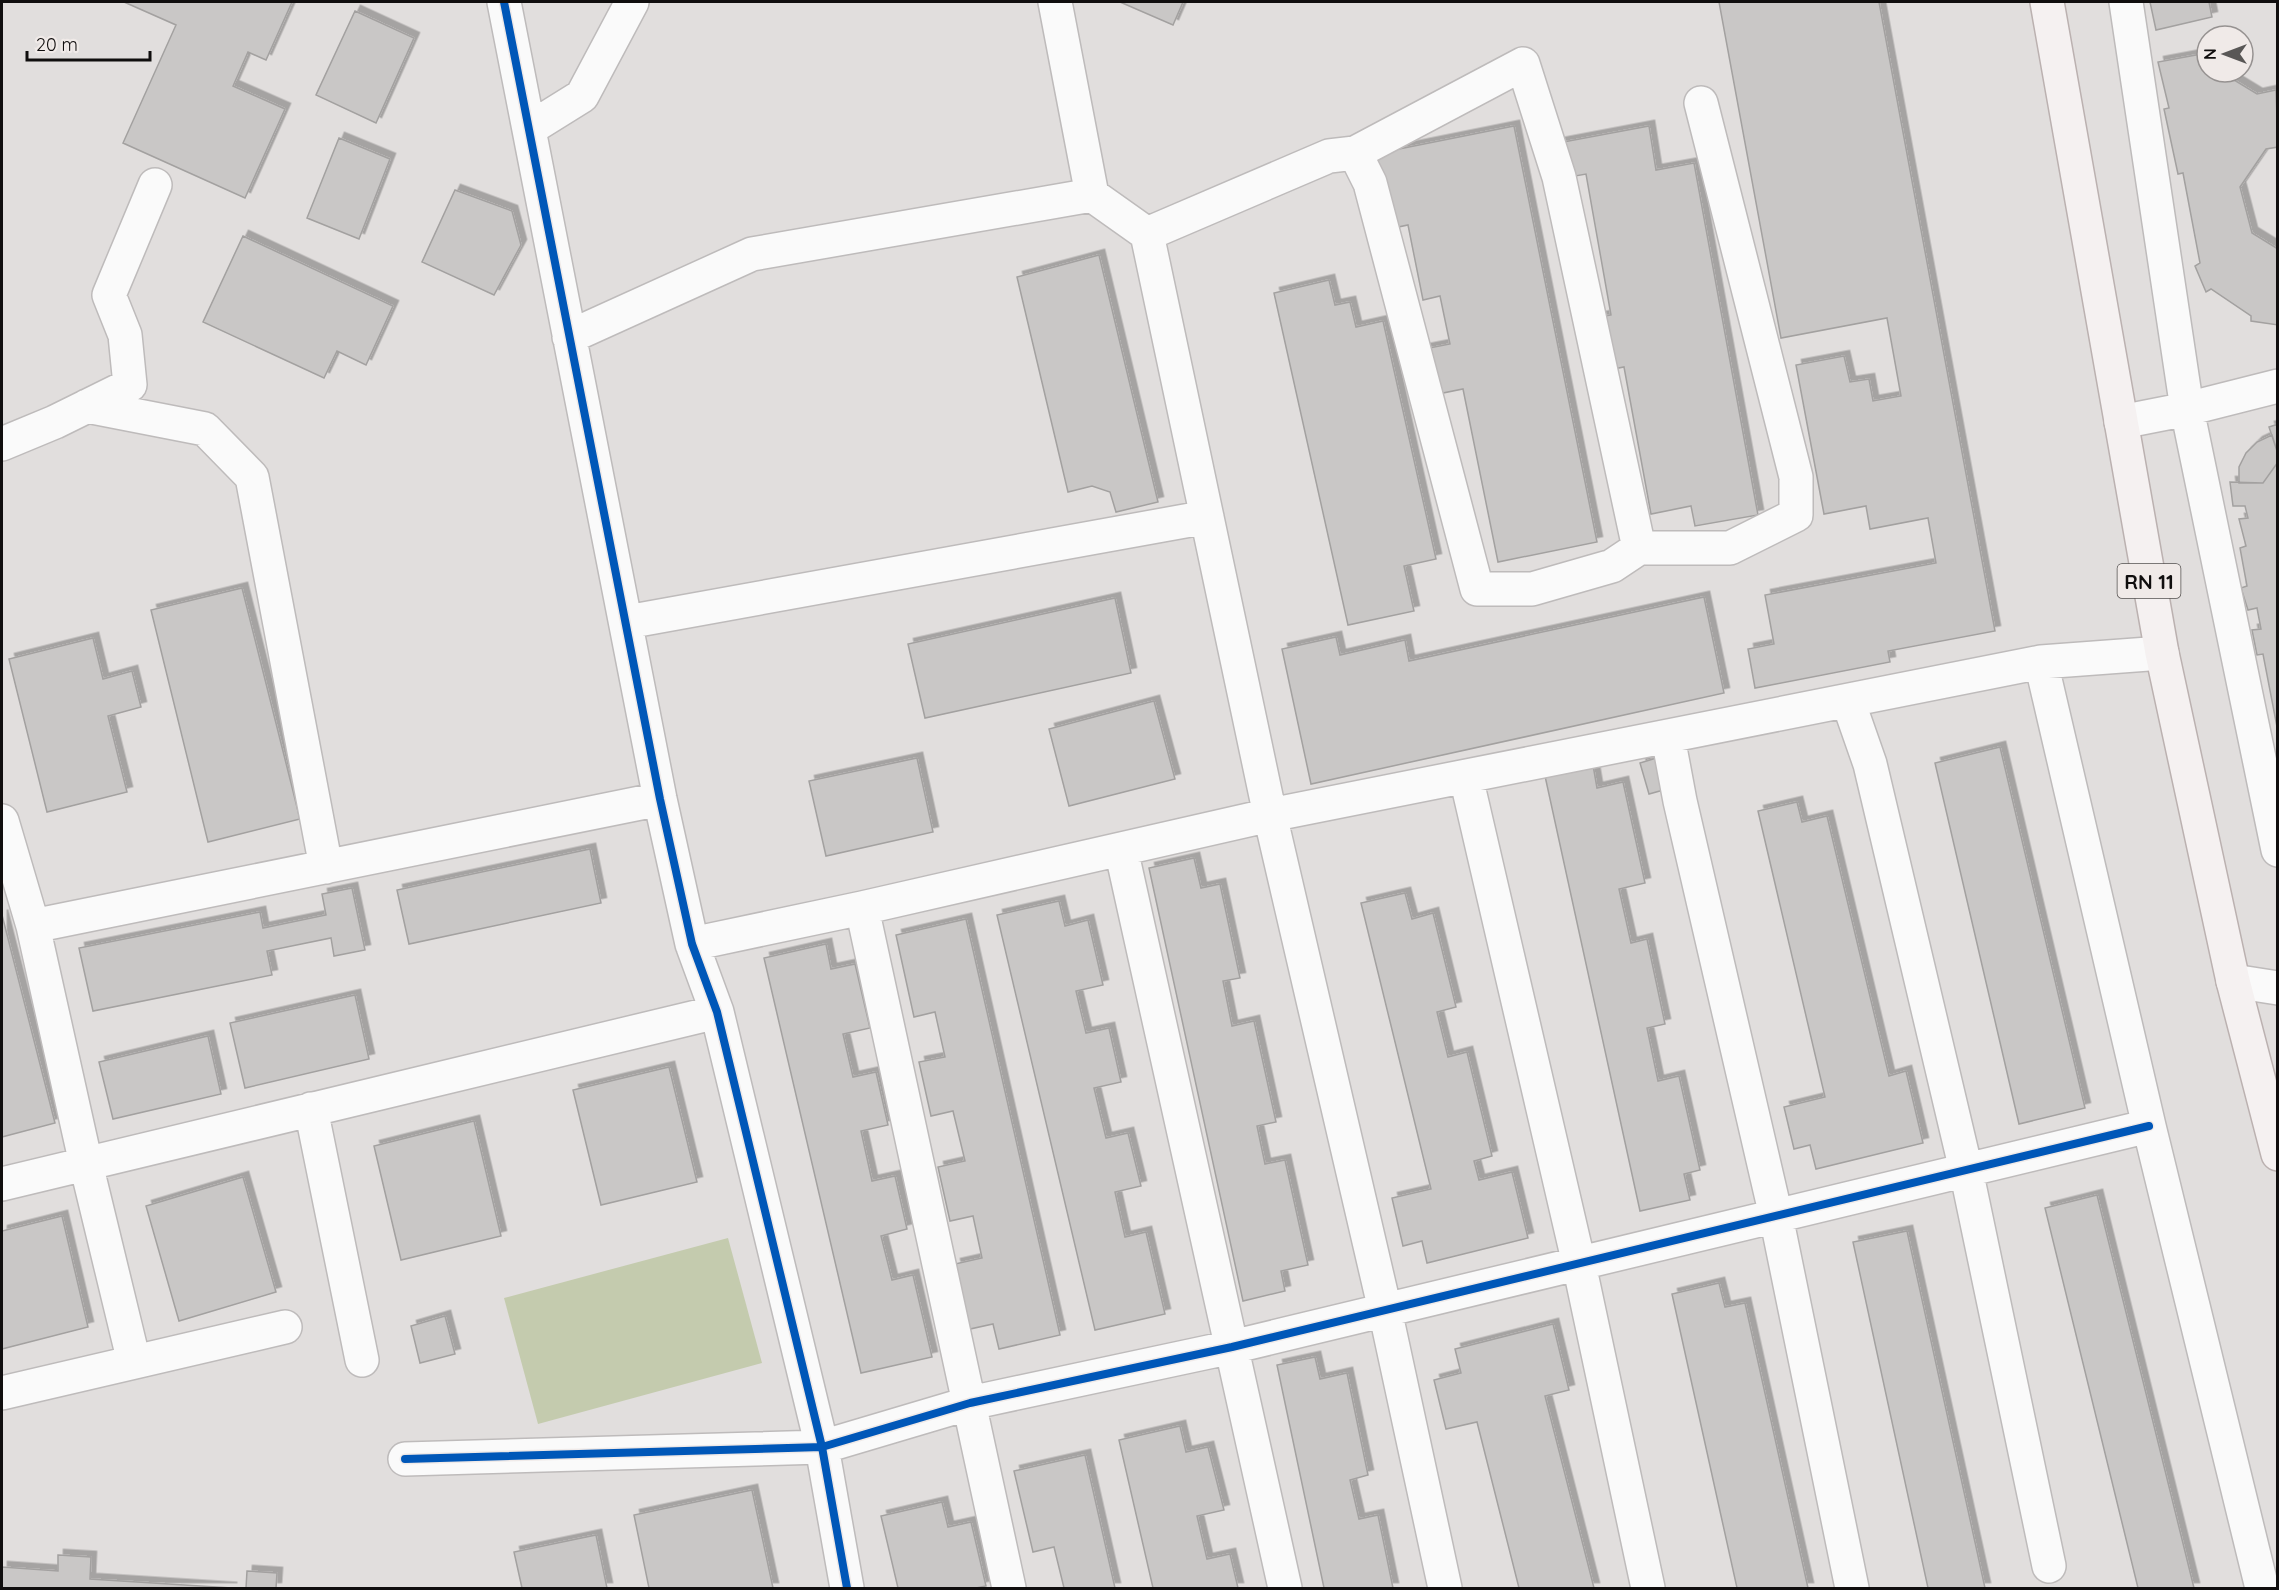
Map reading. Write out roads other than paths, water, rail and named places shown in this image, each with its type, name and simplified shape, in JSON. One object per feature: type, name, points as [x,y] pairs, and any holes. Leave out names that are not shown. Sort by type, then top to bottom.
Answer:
[{"type":"main road","name":"RN 11","points":[[2047,2],[2162,653],[2233,981],[2277,1154]]},
{"type":"street","points":[[504,2],[660,799],[692,944],[717,1012],[822,1447],[847,1588]]},
{"type":"street","points":[[529,129],[582,96],[632,2]]},
{"type":"street","points":[[1055,2],[1092,195],[1147,234],[1270,815],[1385,1310],[1445,1588]]},
{"type":"street","points":[[2126,2],[2187,409],[2277,850]]},
{"type":"street","points":[[1147,234],[1329,156],[1355,153],[1523,64],[1559,177],[1639,548]]},
{"type":"street","points":[[1355,153],[1370,183],[1477,589],[1532,589],[1612,566],[1639,548],[1730,548],[1796,515],[1796,477],[1701,103]]},
{"type":"street","points":[[2,444],[130,385],[125,335],[109,295],[155,185]]},
{"type":"street","points":[[569,337],[752,254],[1092,195]]},
{"type":"street","points":[[2121,422],[2187,409],[2277,386]]},
{"type":"street","points":[[87,406],[205,429],[252,477],[326,867]]},
{"type":"street","points":[[627,622],[1207,517]]},
{"type":"street","points":[[692,944],[862,908],[1270,815],[2041,662],[2162,653]]},
{"type":"street","points":[[2041,662],[2149,1126],[2262,1588]]},
{"type":"street","points":[[1848,701],[1870,764],[1966,1170],[2049,1566]]},
{"type":"street","points":[[1668,737],[1683,812],[1776,1216],[1852,1588]]},
{"type":"street","points":[[1466,777],[1579,1264],[1648,1588]]},
{"type":"street","points":[[33,926],[660,799]]},
{"type":"street","points":[[2,821],[33,926],[86,1164],[134,1362]]},
{"type":"street","points":[[1121,849],[1285,1588]]},
{"type":"street","points":[[862,908],[1009,1588]]},
{"type":"street","points":[[2233,981],[2277,988]]},
{"type":"street","points":[[2,1184],[717,1012]]},
{"type":"street","points":[[311,1109],[362,1360]]},
{"type":"street","points":[[405,1459],[822,1447],[970,1403],[1232,1347],[2149,1126]]},
{"type":"street","points":[[2,1393],[285,1327]]}]
